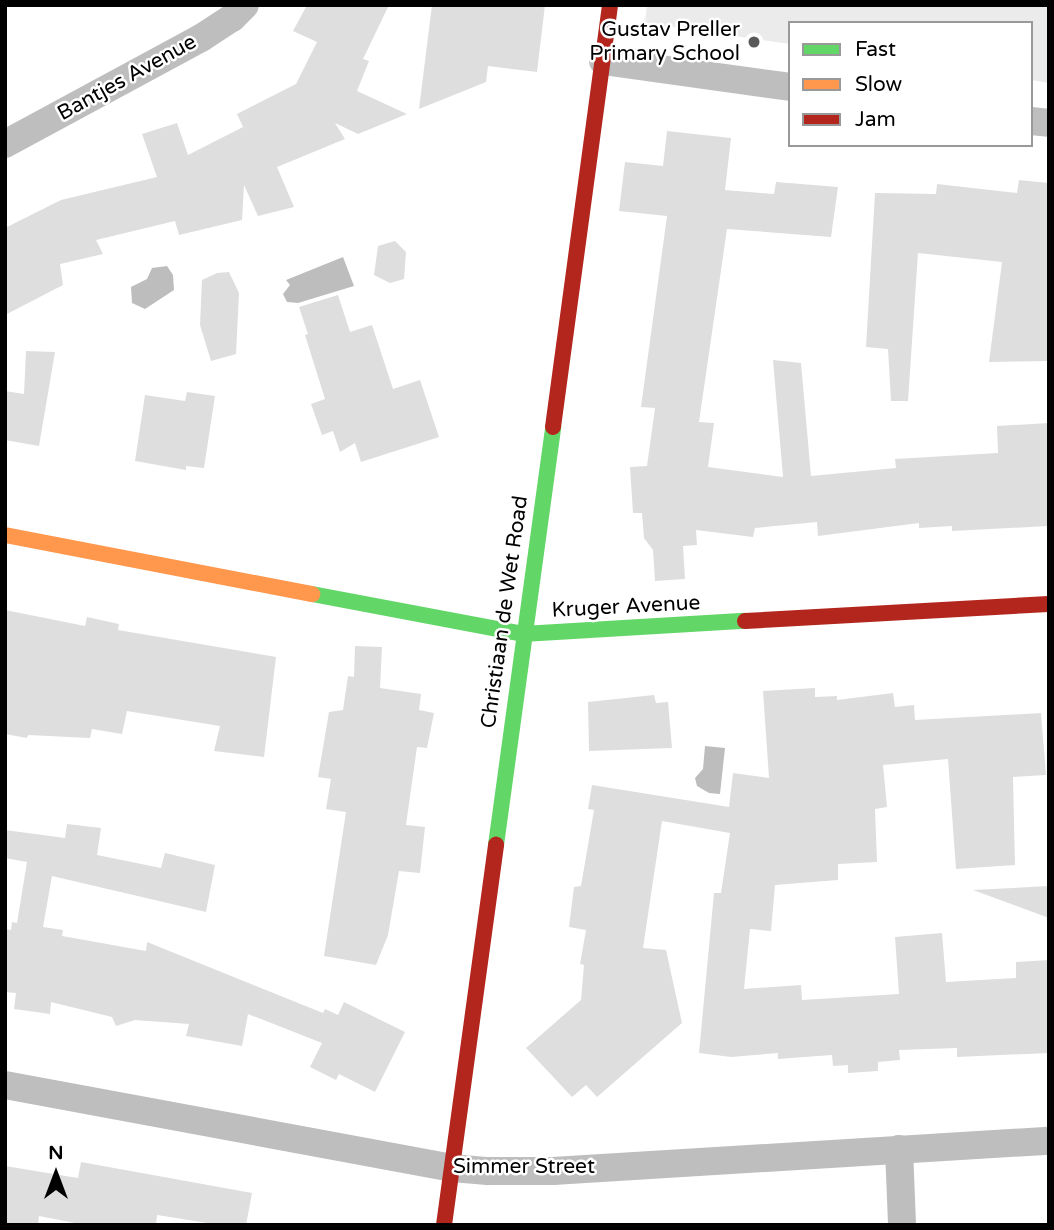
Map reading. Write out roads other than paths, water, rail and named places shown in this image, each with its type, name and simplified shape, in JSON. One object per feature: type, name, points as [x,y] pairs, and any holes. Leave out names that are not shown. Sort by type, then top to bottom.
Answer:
[{"type":"main road","name":"Christiaan de Wet Road","points":[[444,1225],[610,5]]},
{"type":"main road","name":"Kruger Avenue","points":[[5,535],[523,634],[1049,604]]},
{"type":"street","name":"Bantjes Avenue","points":[[5,144],[201,38],[232,18],[245,5]]},
{"type":"street","points":[[603,61],[788,87]]},
{"type":"street","name":"Simmer Street","points":[[5,1084],[452,1168],[553,1171],[1049,1141]]},
{"type":"street","points":[[898,1149],[902,1225]]},
{"type":"place","name":"Gustav Preller Primary School","points":[[754,42]]}]
